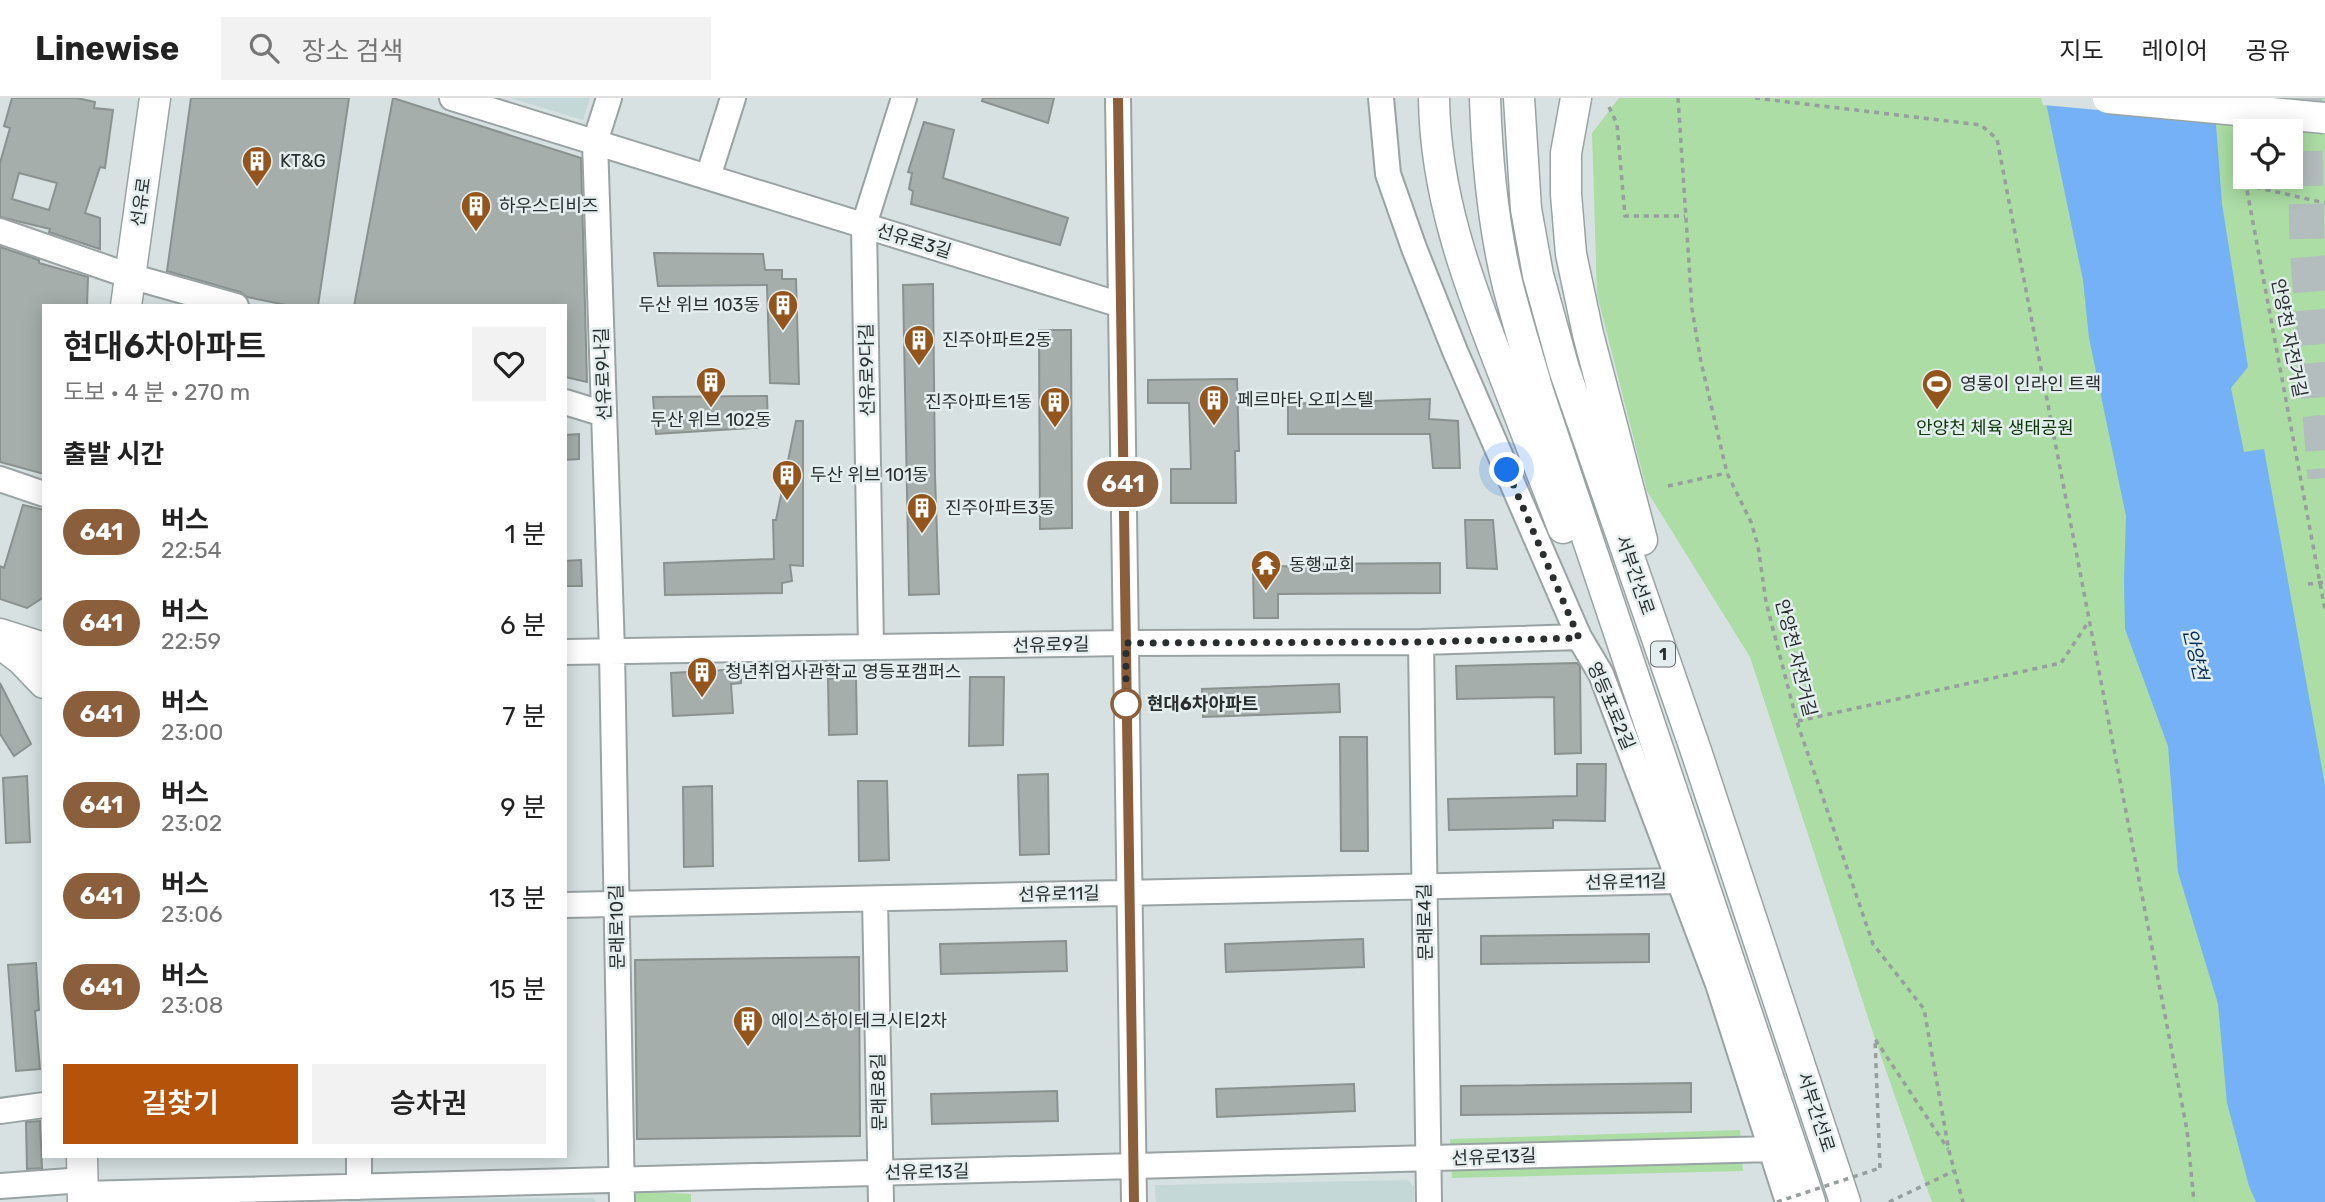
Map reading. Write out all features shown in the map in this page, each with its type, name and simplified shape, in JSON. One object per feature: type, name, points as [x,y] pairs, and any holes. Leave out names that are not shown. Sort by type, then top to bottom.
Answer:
[{"type":"main road","name":"선유로","points":[[126,304],[155,98]]},
{"type":"main road","name":"1","points":[[1434,98],[1438,153],[1458,248],[1478,307],[1584,582],[1661,763]]},
{"type":"main road","name":"서부간선로","points":[[1485,98],[1486,142],[1494,214],[1507,285],[1538,391],[1810,1202]]},
{"type":"main road","name":"서부간선로","points":[[1519,98],[1526,209],[1538,275],[1564,369],[1696,751],[1845,1202]]},
{"type":"main road","name":"1","points":[[1576,98],[1566,153],[1568,220],[1577,287],[1696,751]]},
{"type":"main road","points":[[2108,98],[2325,118]]},
{"type":"main road","points":[[1566,153],[1602,103]]},
{"type":"main road","points":[[0,634],[42,648]]},
{"type":"main road","points":[[0,643],[22,660],[42,681]]},
{"type":"street","name":"선유로3길","points":[[452,98],[1121,305]]},
{"type":"street","name":"선유로9나길","points":[[610,98],[595,142],[612,651]]},
{"type":"street","points":[[708,177],[733,98]]},
{"type":"street","name":"선유로9다길","points":[[870,647],[864,225],[904,98]]},
{"type":"street","points":[[1118,98],[1134,1202]]},
{"type":"street","name":"영등포로2길","points":[[1381,98],[1388,174],[1415,248],[1455,351],[1579,638],[1601,674],[1718,984],[1788,1202]]},
{"type":"street","points":[[0,231],[131,276],[229,304]]},
{"type":"street","points":[[567,403],[604,414]]},
{"type":"street","points":[[0,479],[42,493]]},
{"type":"street","name":"선유로9길","points":[[567,652],[1579,638]]},
{"type":"street","name":"문래로4길","points":[[1421,642],[1429,1202]]},
{"type":"street","name":"문래로10길","points":[[612,651],[622,1191]]},
{"type":"street","name":"선유로11길","points":[[567,905],[1679,881]]},
{"type":"street","name":"문래로8길","points":[[874,899],[881,1202]]},
{"type":"street","points":[[0,1111],[42,1105]]},
{"type":"street","name":"선유로13길","points":[[0,1186],[83,1183],[622,1191],[881,1173],[1772,1149]]},
{"type":"street","points":[[359,1158],[359,1186]]},
{"type":"path","name":"안양천 자전거길","points":[[1678,98],[1692,309],[1701,362],[1727,473],[1751,522],[1758,546],[1766,602],[1797,722],[1873,944],[1924,1009],[1949,1151],[1963,1202]]},
{"type":"path","points":[[1755,98],[1981,125],[1997,139],[2188,1130],[2194,1202]]},
{"type":"path","points":[[1602,103],[1618,124],[1625,216],[1685,216]]},
{"type":"path","name":"안양천 자전거길","points":[[2247,189],[2322,582],[2325,610]]},
{"type":"path","points":[[2264,189],[2325,203]]},
{"type":"path","points":[[1668,486],[1727,473]]},
{"type":"path","points":[[2308,584],[2322,582]]},
{"type":"path","points":[[1797,722],[2061,663],[2089,621]]},
{"type":"path","points":[[1777,1202],[1880,1168],[1875,1039],[1949,1151]]},
{"type":"path","points":[[1889,1202],[1954,1171]]},
{"type":"shaded area","points":[[510,98],[590,98],[583,120]]},
{"type":"shaded area","points":[[1408,1180],[1414,1187],[1414,1202],[1156,1202],[1155,1185]]},
{"type":"shaded area","points":[[593,1198],[596,1202],[348,1202],[348,1199]]},
{"type":"green space","name":"안양천 체육 생태공원","points":[[1619,98],[2325,98],[2325,1202],[1932,1202],[1875,1039],[1750,657],[1647,491],[1597,294],[1592,133]]},
{"type":"green space","points":[[1740,1130],[1743,1171],[1452,1178],[1450,1139]]},
{"type":"green space","points":[[630,1191],[691,1194],[691,1202],[630,1202]]},
{"type":"water","name":"안양천","points":[[2045,98],[2214,98],[2222,204],[2248,367],[2231,388],[2244,452],[2264,449],[2325,785],[2325,1202],[2256,1202],[2249,1186],[2227,1103],[2218,1004],[2178,872],[2168,746],[2125,629],[2126,516],[2089,338],[2083,280]]},
{"type":"pier","points":[[2041,98],[2218,98],[2220,121],[2043,105]]},
{"type":"building","points":[[12,98],[77,98],[95,102],[94,108],[113,110],[105,168],[100,167],[85,213],[100,218],[100,249],[49,232],[50,229],[0,217],[0,163],[10,128],[4,126]],"holes":[[[19,173],[57,183],[49,210],[12,199]]]},
{"type":"building","name":"KT&G","points":[[191,98],[349,98],[318,304],[281,304],[247,297],[240,292],[167,271]]},
{"type":"building","name":"하우스디비즈","points":[[393,98],[581,158],[587,382],[567,377],[567,304],[354,304]]},
{"type":"building","points":[[983,98],[1054,98],[1048,123],[982,101]]},
{"type":"building","points":[[924,122],[954,130],[943,178],[1068,218],[1060,245],[911,204],[913,191],[909,189],[912,173],[908,172]]},
{"type":"building","points":[[0,247],[39,260],[39,263],[88,277],[87,304],[42,304],[42,473],[0,462]]},
{"type":"building","name":"두산 위브 103동","points":[[654,253],[763,254],[765,270],[782,270],[782,279],[796,279],[799,384],[770,383],[767,285],[658,286]]},
{"type":"building","points":[[933,284],[939,594],[909,595],[903,285]]},
{"type":"building","name":"진주아파트1동","points":[[1039,330],[1071,330],[1072,528],[1040,529]]},
{"type":"building","points":[[1237,379],[1239,451],[1235,451],[1236,503],[1171,503],[1171,469],[1191,469],[1189,403],[1148,403],[1148,380]]},
{"type":"building","name":"두산 위브 102동","points":[[767,396],[768,427],[656,434],[653,397]]},
{"type":"building","points":[[1430,399],[1429,419],[1458,421],[1460,468],[1433,468],[1430,434],[1288,434],[1288,404]]},
{"type":"building","name":"두산 위브 101동","points":[[796,421],[803,421],[803,566],[790,565],[792,581],[782,583],[782,593],[665,595],[664,563],[774,559],[773,520],[776,520]]},
{"type":"building","points":[[579,434],[579,459],[567,460],[567,435]]},
{"type":"building","points":[[23,505],[42,510],[42,598],[27,608],[0,599],[0,566],[4,568]]},
{"type":"building","points":[[1465,520],[1493,520],[1497,569],[1467,568]]},
{"type":"building","points":[[581,560],[582,586],[567,586],[567,561]]},
{"type":"building","points":[[1440,563],[1440,593],[1278,594],[1278,618],[1254,618],[1253,567]]},
{"type":"building","points":[[1577,663],[1580,667],[1581,753],[1555,754],[1554,697],[1457,699],[1456,666]]},
{"type":"building","name":"청년취업사관학교 영등포캠퍼스","points":[[741,669],[741,683],[731,684],[733,713],[673,716],[671,673]]},
{"type":"building","points":[[970,677],[1004,677],[1003,745],[969,746]]},
{"type":"building","points":[[856,678],[857,734],[829,735],[828,679]]},
{"type":"building","points":[[0,683],[31,744],[14,756],[0,734]]},
{"type":"building","points":[[1339,684],[1340,712],[1203,717],[1202,689]]},
{"type":"building","points":[[1340,737],[1367,737],[1368,851],[1341,851]]},
{"type":"building","points":[[1577,764],[1606,764],[1605,821],[1553,820],[1553,828],[1449,830],[1448,799],[1577,796]]},
{"type":"building","points":[[1048,774],[1049,854],[1020,855],[1018,775]]},
{"type":"building","points":[[27,776],[30,842],[6,843],[3,778]]},
{"type":"building","points":[[858,781],[887,781],[889,860],[859,861]]},
{"type":"building","points":[[712,786],[713,866],[684,867],[683,787]]},
{"type":"building","points":[[1649,934],[1649,962],[1481,964],[1481,936]]},
{"type":"building","points":[[1363,939],[1364,967],[1226,972],[1225,944]]},
{"type":"building","points":[[1066,941],[1067,971],[941,974],[940,944]]},
{"type":"building","name":"에이스하이테크시티2차","points":[[859,957],[860,1136],[637,1139],[635,960]]},
{"type":"building","points":[[36,963],[39,1010],[35,1011],[40,1069],[16,1071],[8,965]]},
{"type":"building","points":[[1691,1083],[1691,1112],[1461,1115],[1461,1086]]},
{"type":"building","points":[[1354,1084],[1355,1111],[1217,1117],[1216,1089]]},
{"type":"building","points":[[1057,1091],[1058,1121],[932,1124],[931,1094]]},
{"type":"building","points":[[40,1121],[42,1168],[27,1169],[26,1122]]},
{"type":"tunnel","points":[[2304,98],[2307,246],[2325,478]]},
{"type":"bus line","name":"641","points":[[1118,98],[1134,1202]]},
{"type":"place","name":"KT&G","points":[[257,188]]},
{"type":"place","name":"하우스디비즈","points":[[476,233]]},
{"type":"place","name":"두산 위브 103동","points":[[783,332]]},
{"type":"place","name":"진주아파트2동","points":[[919,367]]},
{"type":"place","name":"두산 위브 102동","points":[[711,409]]},
{"type":"place","name":"영롱이 인라인 트랙","points":[[1937,411]]},
{"type":"place","name":"페르마타 오피스텔","points":[[1214,427]]},
{"type":"place","name":"진주아파트1동","points":[[1055,429]]},
{"type":"place","name":"두산 위브 101동","points":[[787,502]]},
{"type":"place","name":"진주아파트3동","points":[[922,535]]},
{"type":"place","name":"동행교회","points":[[1266,592]]},
{"type":"place","name":"청년취업사관학교 영등포캠퍼스","points":[[702,699]]},
{"type":"place","name":"현대6차아파트","points":[[1126,704]]},
{"type":"place","name":"에이스하이테크시티2차","points":[[748,1048]]},
{"type":"route","points":[[1126,704],[1126,643],[1421,642],[1579,638],[1507,470]]}]
